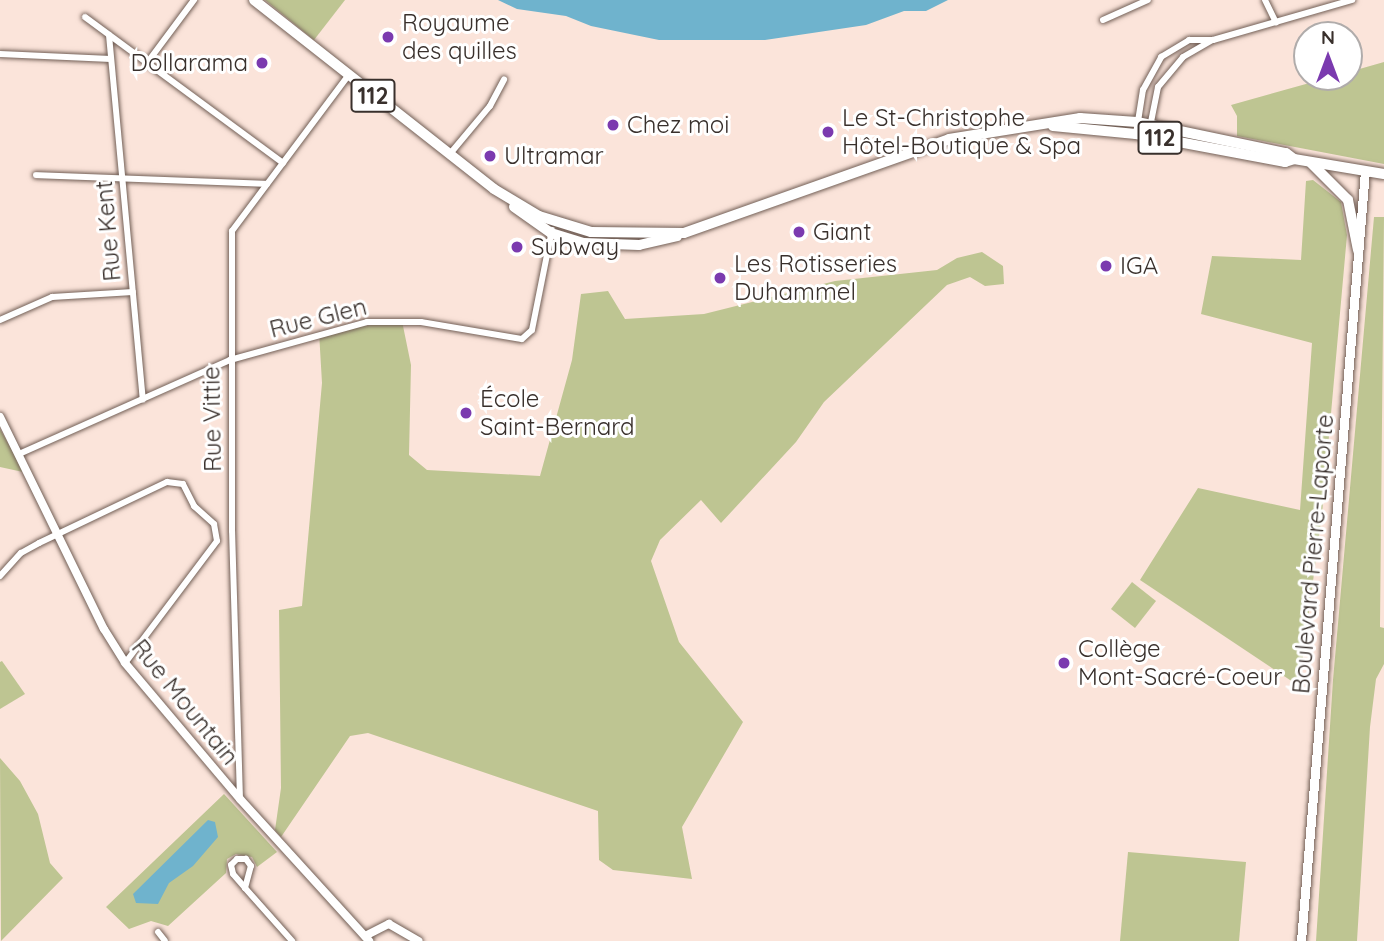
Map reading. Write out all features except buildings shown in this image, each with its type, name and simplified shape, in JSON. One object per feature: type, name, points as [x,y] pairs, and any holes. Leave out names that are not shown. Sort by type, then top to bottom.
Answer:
[{"type":"main road","name":"112","points":[[254,0],[494,189],[527,219],[614,246],[664,242],[949,139],[1080,118],[1137,122],[1286,153],[1294,159]]},
{"type":"main road","name":"112","points":[[1024,126],[1136,134],[1285,162],[1294,159],[1384,174]]},
{"type":"main road","points":[[1309,161],[1348,200],[1358,250]]},
{"type":"main road","name":"Boulevard Pierre-Laporte","points":[[1301,941],[1365,171]]},
{"type":"street","points":[[147,63],[194,0]]},
{"type":"street","points":[[1103,20],[1149,0]]},
{"type":"street","points":[[1265,0],[1276,23]]},
{"type":"street","points":[[1147,136],[1158,87],[1174,65],[1213,40],[1352,0]]},
{"type":"street","points":[[85,17],[283,163]]},
{"type":"street","name":"Rue Kent","points":[[109,35],[143,399]]},
{"type":"street","points":[[1136,134],[1147,80],[1170,50],[1200,36],[1213,40]]},
{"type":"street","points":[[0,54],[111,59]]},
{"type":"street","name":"Rue Vittie","points":[[240,799],[230,360],[232,231],[348,76]]},
{"type":"street","points":[[449,155],[490,106],[504,80]]},
{"type":"street","points":[[1147,80],[1158,87]]},
{"type":"street","points":[[36,176],[267,184]]},
{"type":"street","name":"Rue Glen","points":[[19,454],[230,360],[368,322],[421,322],[522,339],[533,330],[552,227]]},
{"type":"street","points":[[0,320],[52,297],[133,292]]},
{"type":"street","name":"Rue Mountain","points":[[0,417],[57,537],[125,663],[364,939]]},
{"type":"street","points":[[1,572],[21,553],[176,481],[183,484],[194,506],[218,532],[125,663]]},
{"type":"street","points":[[246,888],[251,866],[247,859],[237,859],[231,870],[246,888],[292,941]]},
{"type":"street","points":[[364,939],[389,924],[419,941]]},
{"type":"street","points":[[158,932],[165,941]]},
{"type":"green space","points":[[265,0],[345,0],[314,40]]},
{"type":"green space","points":[[1384,62],[1384,164],[1237,136],[1237,116],[1231,105],[1293,88],[1293,91],[1363,91],[1363,68]]},
{"type":"green space","points":[[1313,180],[1341,202],[1347,235],[1322,514],[1299,686],[1140,580],[1198,488],[1300,510],[1312,343],[1201,314],[1212,256],[1301,260],[1306,181]]},
{"type":"green space","points":[[1374,217],[1384,217],[1380,627],[1384,628],[1384,664],[1376,679],[1370,727],[1357,941],[1316,941],[1333,680]]},
{"type":"green space","points":[[982,252],[1003,266],[1004,284],[985,286],[970,277],[947,285],[824,402],[796,442],[721,523],[701,500],[660,540],[651,561],[679,642],[743,722],[682,827],[692,879],[613,870],[599,860],[598,811],[368,733],[350,736],[281,837],[275,830],[281,788],[279,610],[302,606],[322,383],[319,332],[402,321],[411,365],[409,455],[427,470],[540,476],[572,360],[581,294],[608,291],[625,319],[704,314],[835,281],[937,270],[957,258]]},
{"type":"green space","points":[[0,429],[18,461],[23,472],[0,467]]},
{"type":"green space","points":[[1132,582],[1156,601],[1135,628],[1111,609]]},
{"type":"green space","points":[[2,661],[25,694],[0,709],[0,662]]},
{"type":"green space","points":[[0,758],[20,781],[38,814],[50,863],[63,878],[1,941]]},
{"type":"green space","points":[[224,794],[277,852],[257,867],[252,857],[236,854],[227,859],[226,873],[168,926],[151,921],[129,929],[106,907]]},
{"type":"green space","points":[[1128,852],[1246,862],[1239,941],[1120,941]]},
{"type":"water","points":[[498,0],[948,0],[926,11],[904,11],[866,25],[765,40],[659,40],[591,26],[566,16],[517,9]]},
{"type":"water","points":[[208,820],[215,822],[218,837],[193,866],[169,883],[158,904],[136,903],[133,894]]},
{"type":"place","name":"Royaume des quilles","points":[[388,37]]},
{"type":"place","name":"Dollarama","points":[[262,63]]},
{"type":"place","name":"Chez moi","points":[[613,125]]},
{"type":"place","name":"Le St-Christophe Hôtel-Boutique & Spa","points":[[828,132]]},
{"type":"place","name":"Ultramar","points":[[490,156]]},
{"type":"place","name":"Giant","points":[[799,232]]},
{"type":"place","name":"Subway","points":[[517,247]]},
{"type":"place","name":"IGA","points":[[1106,266]]},
{"type":"place","name":"Les Rotisseries Duhammel","points":[[720,278]]},
{"type":"place","name":"École Saint-Bernard","points":[[466,413]]},
{"type":"place","name":"Collège Mont-Sacré-Coeur","points":[[1064,663]]}]
